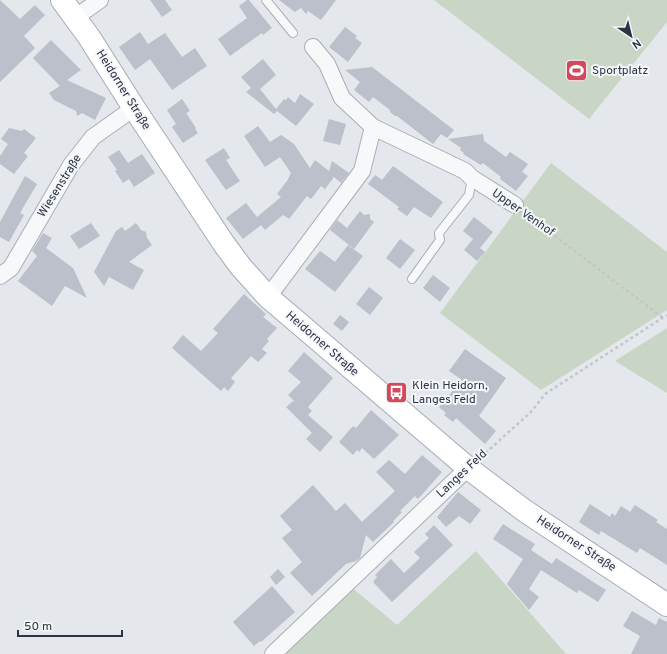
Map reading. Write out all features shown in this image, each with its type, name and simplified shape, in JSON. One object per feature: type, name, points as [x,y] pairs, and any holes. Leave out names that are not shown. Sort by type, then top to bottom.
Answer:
[{"type":"main road","name":"Heidorner Straße","points":[[62,0],[76,17],[224,244],[240,267],[268,297],[468,468],[525,511],[667,605]]},
{"type":"street","points":[[76,17],[100,0]]},
{"type":"street","name":"Upper Venhof","points":[[313,47],[327,64],[342,98],[373,127],[465,172],[515,205]]},
{"type":"street","name":"Wiesenstraße","points":[[0,276],[11,268],[71,165],[93,137],[134,108]]},
{"type":"street","points":[[268,297],[362,171],[373,127]]},
{"type":"street","name":"Langes Feld","points":[[273,654],[468,468]]},
{"type":"lane","points":[[266,0],[293,33]]},
{"type":"lane","points":[[412,279],[440,240],[439,233],[469,195],[472,178]]},
{"type":"path","name":"Upper Venhof","points":[[515,205],[663,318]]},
{"type":"path","name":"Langes Feld","points":[[468,468],[531,412],[545,394],[667,315]]},
{"type":"green space","name":"Sportplatz","points":[[434,0],[667,0],[667,22],[589,119]]},
{"type":"green space","points":[[551,163],[667,252],[667,310],[541,390],[440,313]]},
{"type":"green space","points":[[667,328],[667,393],[615,361]]},
{"type":"green space","points":[[476,551],[566,654],[280,654],[351,587],[397,625]]},
{"type":"building","points":[[0,0],[20,19],[35,5],[45,15],[24,36],[35,48],[0,82]]},
{"type":"building","points":[[150,0],[165,0],[172,10],[162,17]]},
{"type":"building","points":[[249,0],[272,28],[263,35],[262,33],[230,56],[218,39],[247,18],[239,6]]},
{"type":"building","points":[[279,0],[336,0],[321,20],[308,11],[306,14],[301,8],[295,12]]},
{"type":"building","points":[[345,27],[357,36],[355,38],[362,43],[348,62],[329,47]]},
{"type":"building","points":[[140,32],[148,44],[165,33],[182,57],[195,48],[207,66],[172,90],[150,59],[135,70],[119,47]]},
{"type":"building","points":[[51,40],[81,70],[67,80],[106,98],[95,120],[82,113],[77,116],[76,111],[54,100],[49,93],[60,86],[33,58]]},
{"type":"building","points":[[263,59],[276,75],[260,89],[276,109],[284,99],[286,100],[288,97],[295,103],[300,94],[314,104],[296,126],[277,111],[274,114],[246,92],[251,88],[241,77]]},
{"type":"building","points":[[372,67],[454,130],[447,138],[441,134],[433,144],[395,116],[390,112],[390,110],[373,97],[369,102],[354,90],[360,82],[345,70]]},
{"type":"building","points":[[182,99],[190,111],[186,113],[198,133],[183,143],[172,127],[176,124],[167,110]]},
{"type":"building","points":[[329,119],[346,124],[340,145],[323,141]]},
{"type":"building","points":[[258,126],[270,142],[281,135],[294,144],[310,168],[315,160],[329,171],[332,161],[349,173],[341,183],[334,177],[325,189],[321,186],[311,199],[307,196],[289,219],[283,215],[265,230],[261,225],[243,239],[226,218],[246,203],[257,217],[281,197],[277,194],[291,173],[280,157],[265,167],[244,136]]},
{"type":"building","points":[[9,128],[22,131],[24,129],[36,138],[24,153],[28,156],[14,174],[0,164],[0,156],[8,144],[1,139]]},
{"type":"building","points":[[483,134],[484,141],[506,157],[510,152],[528,164],[522,172],[528,176],[516,191],[500,179],[501,177],[483,163],[481,165],[463,154],[464,153],[460,150],[461,148],[448,139]]},
{"type":"building","points":[[224,148],[230,158],[226,160],[240,181],[226,190],[205,160]]},
{"type":"building","points":[[119,150],[128,163],[142,154],[155,173],[134,187],[129,179],[123,183],[115,171],[117,170],[108,157]]},
{"type":"building","points":[[393,166],[443,202],[431,218],[414,207],[407,216],[397,209],[399,207],[368,184],[375,175],[382,180]]},
{"type":"building","points":[[25,176],[37,184],[20,213],[24,215],[9,242],[0,237],[0,222]]},
{"type":"building","points":[[360,211],[364,215],[370,214],[370,219],[374,222],[354,249],[330,230],[337,220],[347,228]]},
{"type":"building","points":[[474,217],[493,232],[480,248],[485,252],[477,261],[464,250],[473,239],[463,231]]},
{"type":"building","points":[[91,223],[100,236],[79,249],[70,236]]},
{"type":"building","points":[[136,223],[141,230],[146,232],[147,238],[152,245],[129,262],[144,270],[133,290],[109,277],[104,286],[94,272],[116,231],[122,227],[125,231]]},
{"type":"building","points":[[43,233],[52,238],[46,248],[73,268],[87,298],[65,286],[52,306],[18,281],[37,256],[32,251]]},
{"type":"building","points":[[400,239],[415,250],[400,269],[386,258]]},
{"type":"building","points":[[348,245],[363,256],[335,292],[305,269],[320,251],[335,262]]},
{"type":"building","points":[[433,275],[450,288],[440,302],[423,288]]},
{"type":"building","points":[[369,287],[383,298],[370,315],[356,304]]},
{"type":"building","points":[[244,294],[266,314],[263,317],[277,328],[267,339],[269,341],[262,349],[267,353],[258,362],[251,356],[231,378],[235,382],[228,391],[224,387],[221,391],[172,348],[183,335],[201,351],[218,333],[213,329]]},
{"type":"building","points":[[340,315],[349,322],[342,331],[333,324]]},
{"type":"building","points":[[465,349],[506,378],[479,416],[496,431],[485,444],[456,418],[453,422],[444,415],[446,413],[439,407],[462,380],[449,371]]},
{"type":"building","points":[[304,352],[333,378],[308,407],[312,411],[308,415],[333,437],[320,452],[306,439],[312,433],[286,407],[293,401],[296,403],[288,395],[301,382],[288,371]]},
{"type":"building","points":[[371,410],[399,435],[374,459],[362,448],[359,452],[357,450],[353,455],[339,442],[353,426],[356,428]]},
{"type":"building","points":[[422,455],[442,472],[418,499],[415,496],[400,511],[402,512],[393,521],[394,522],[373,542],[366,535],[360,558],[346,564],[312,596],[290,573],[302,562],[282,538],[292,530],[280,516],[313,485],[336,511],[345,503],[362,522],[395,491],[376,472],[389,460],[405,474]]},
{"type":"building","points":[[458,492],[481,510],[470,524],[459,516],[446,527],[437,517]]},
{"type":"building","points":[[590,504],[610,517],[612,513],[615,516],[621,506],[630,512],[635,505],[658,520],[656,522],[667,529],[667,565],[640,548],[637,553],[601,531],[599,535],[579,522]]},
{"type":"building","points":[[503,524],[535,544],[531,550],[552,564],[556,558],[606,590],[598,602],[579,590],[577,593],[541,570],[529,589],[539,597],[529,610],[507,584],[523,559],[493,539]]},
{"type":"building","points":[[434,525],[453,545],[392,602],[373,582],[377,577],[375,575],[391,559],[404,573],[420,558],[414,552],[429,538],[425,534]]},
{"type":"building","points":[[278,569],[285,577],[276,585],[270,577]]},
{"type":"building","points":[[272,586],[295,612],[261,642],[260,641],[254,646],[233,622]]},
{"type":"building","points":[[632,611],[656,625],[659,618],[667,622],[667,654],[631,654],[640,636],[623,626]]},
{"type":"place","name":"Sportplatz","points":[[577,71]]},
{"type":"place","name":"Klein Heidorn, Langes Feld","points":[[396,393]]}]
